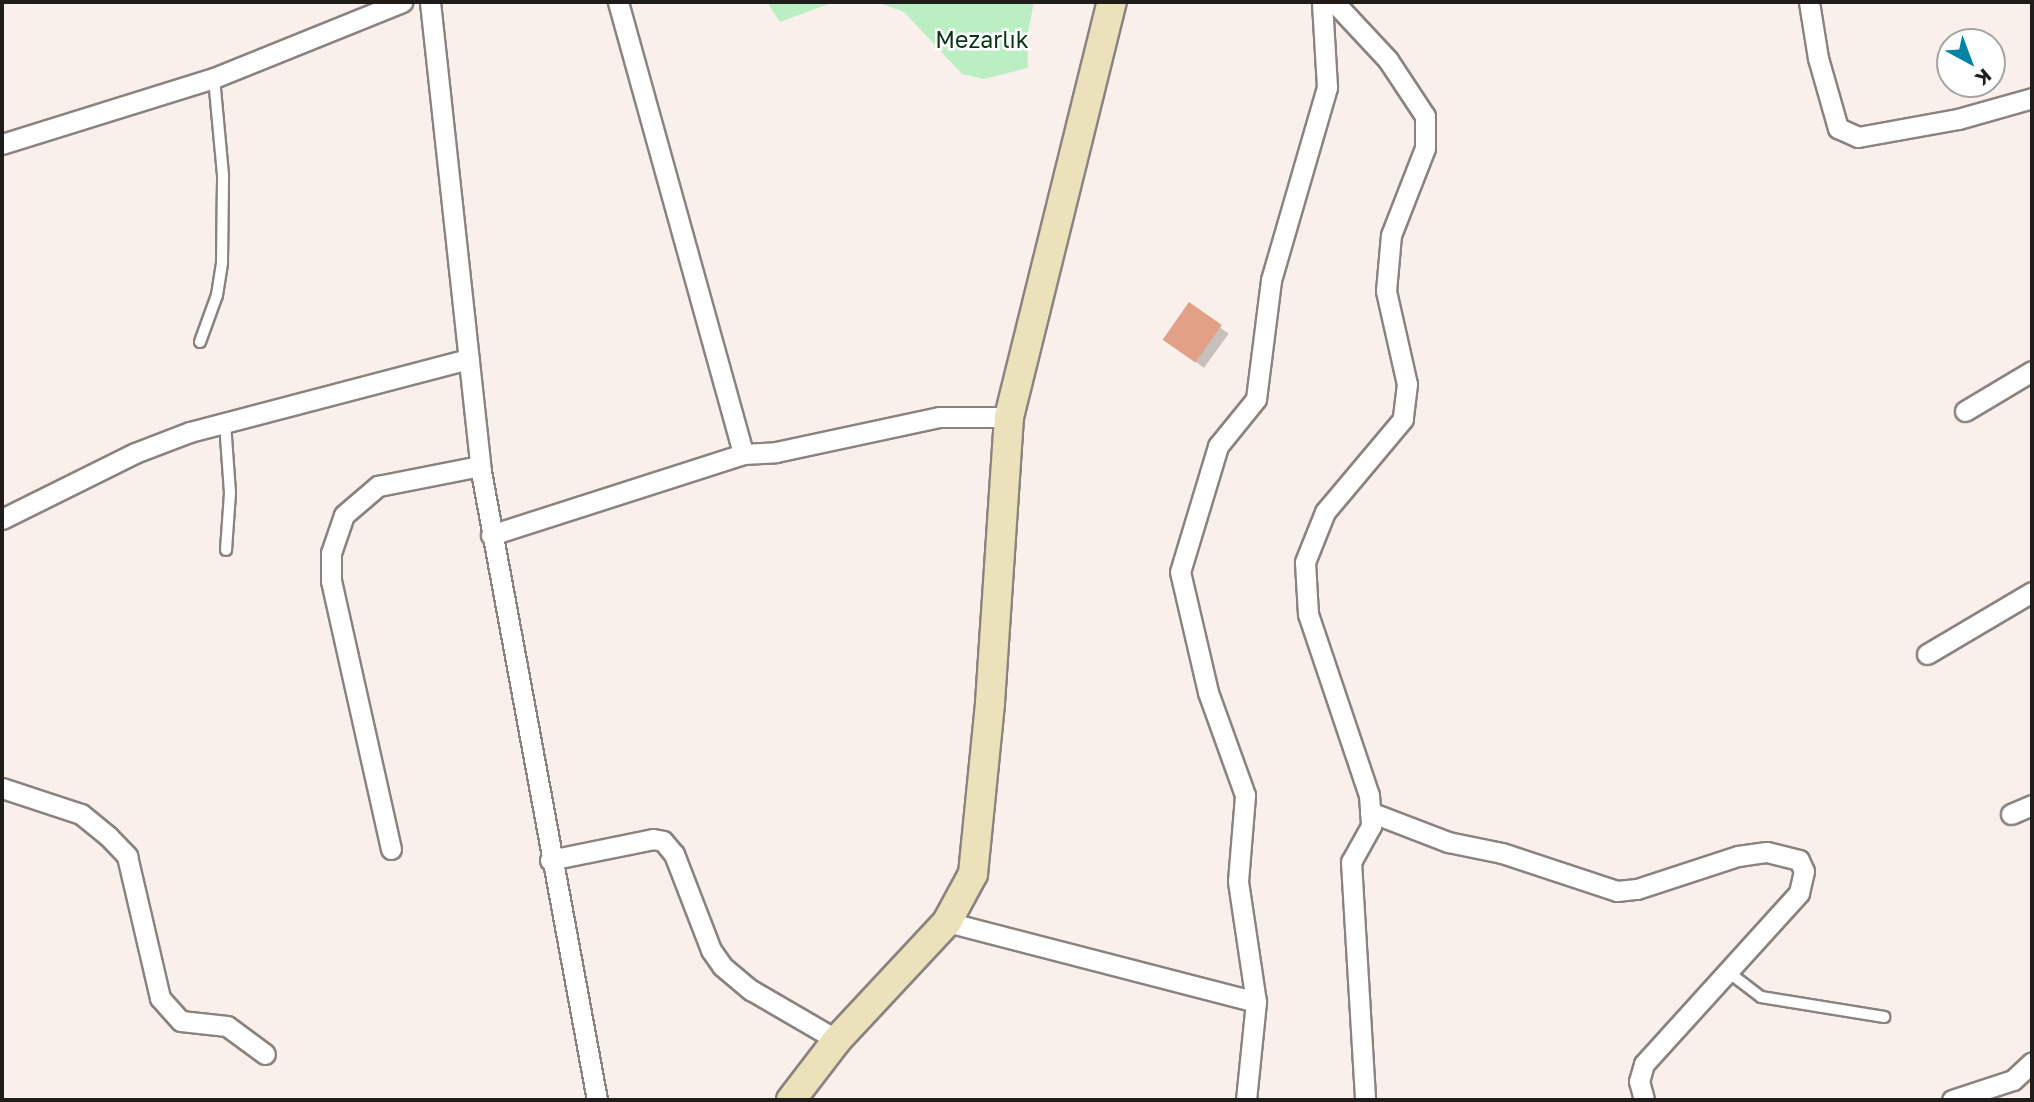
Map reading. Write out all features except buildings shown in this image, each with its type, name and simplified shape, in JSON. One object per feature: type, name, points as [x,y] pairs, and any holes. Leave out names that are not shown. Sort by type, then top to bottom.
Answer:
[{"type":"street","points":[[2,144],[214,78],[402,2]]},
{"type":"street","points":[[430,2],[480,466],[550,860],[597,1100]]},
{"type":"street","points":[[618,2],[743,454]]},
{"type":"street","points":[[791,1100],[837,1040],[947,922],[972,874],[990,703],[1009,417],[1112,2]]},
{"type":"street","points":[[1246,1100],[1256,1002],[1238,881],[1245,795],[1208,692],[1180,572],[1218,446],[1256,399],[1271,281],[1327,87],[1322,2]]},
{"type":"street","points":[[1334,2],[1388,60],[1425,116],[1425,148],[1391,235],[1386,291],[1407,384],[1403,419],[1325,512],[1305,562],[1308,614],[1369,795],[1371,826],[1350,862],[1365,1100]]},
{"type":"street","points":[[1809,2],[1818,58],[1838,128],[1858,137],[1958,119],[2032,98]]},
{"type":"street","points":[[2,519],[135,453],[225,423],[468,359]]},
{"type":"street","points":[[1965,411],[2032,371]]},
{"type":"street","points":[[491,535],[743,454],[776,452],[939,417],[1009,417]]},
{"type":"street","points":[[391,849],[331,581],[331,553],[344,515],[378,486],[480,466]]},
{"type":"street","points":[[1927,654],[2032,592]]},
{"type":"street","points":[[2,788],[81,814],[108,836],[127,856],[160,998],[181,1021],[227,1026],[265,1054]]},
{"type":"street","points":[[2011,814],[2032,805]]},
{"type":"street","points":[[1370,812],[1448,842],[1503,853],[1616,891],[1637,889],[1738,856],[1767,852],[1799,860],[1804,871],[1799,893],[1644,1064],[1639,1082],[1644,1100]]},
{"type":"street","points":[[550,860],[653,839],[663,841],[674,854],[711,950],[722,966],[751,990],[837,1040]]},
{"type":"street","points":[[947,922],[1256,1002]]},
{"type":"street","points":[[1952,1100],[2013,1080],[2032,1062]]},
{"type":"lane","points":[[200,342],[217,295],[222,262],[222,175],[214,78]]},
{"type":"lane","points":[[225,423],[230,493],[226,550]]},
{"type":"lane","points":[[1727,970],[1761,997],[1884,1017]]},
{"type":"green space","points":[[767,2],[834,2],[780,22]]},
{"type":"green space","name":"Mezarlık","points":[[877,2],[1034,2],[1027,37],[1028,68],[984,79],[962,74],[904,12]]}]
